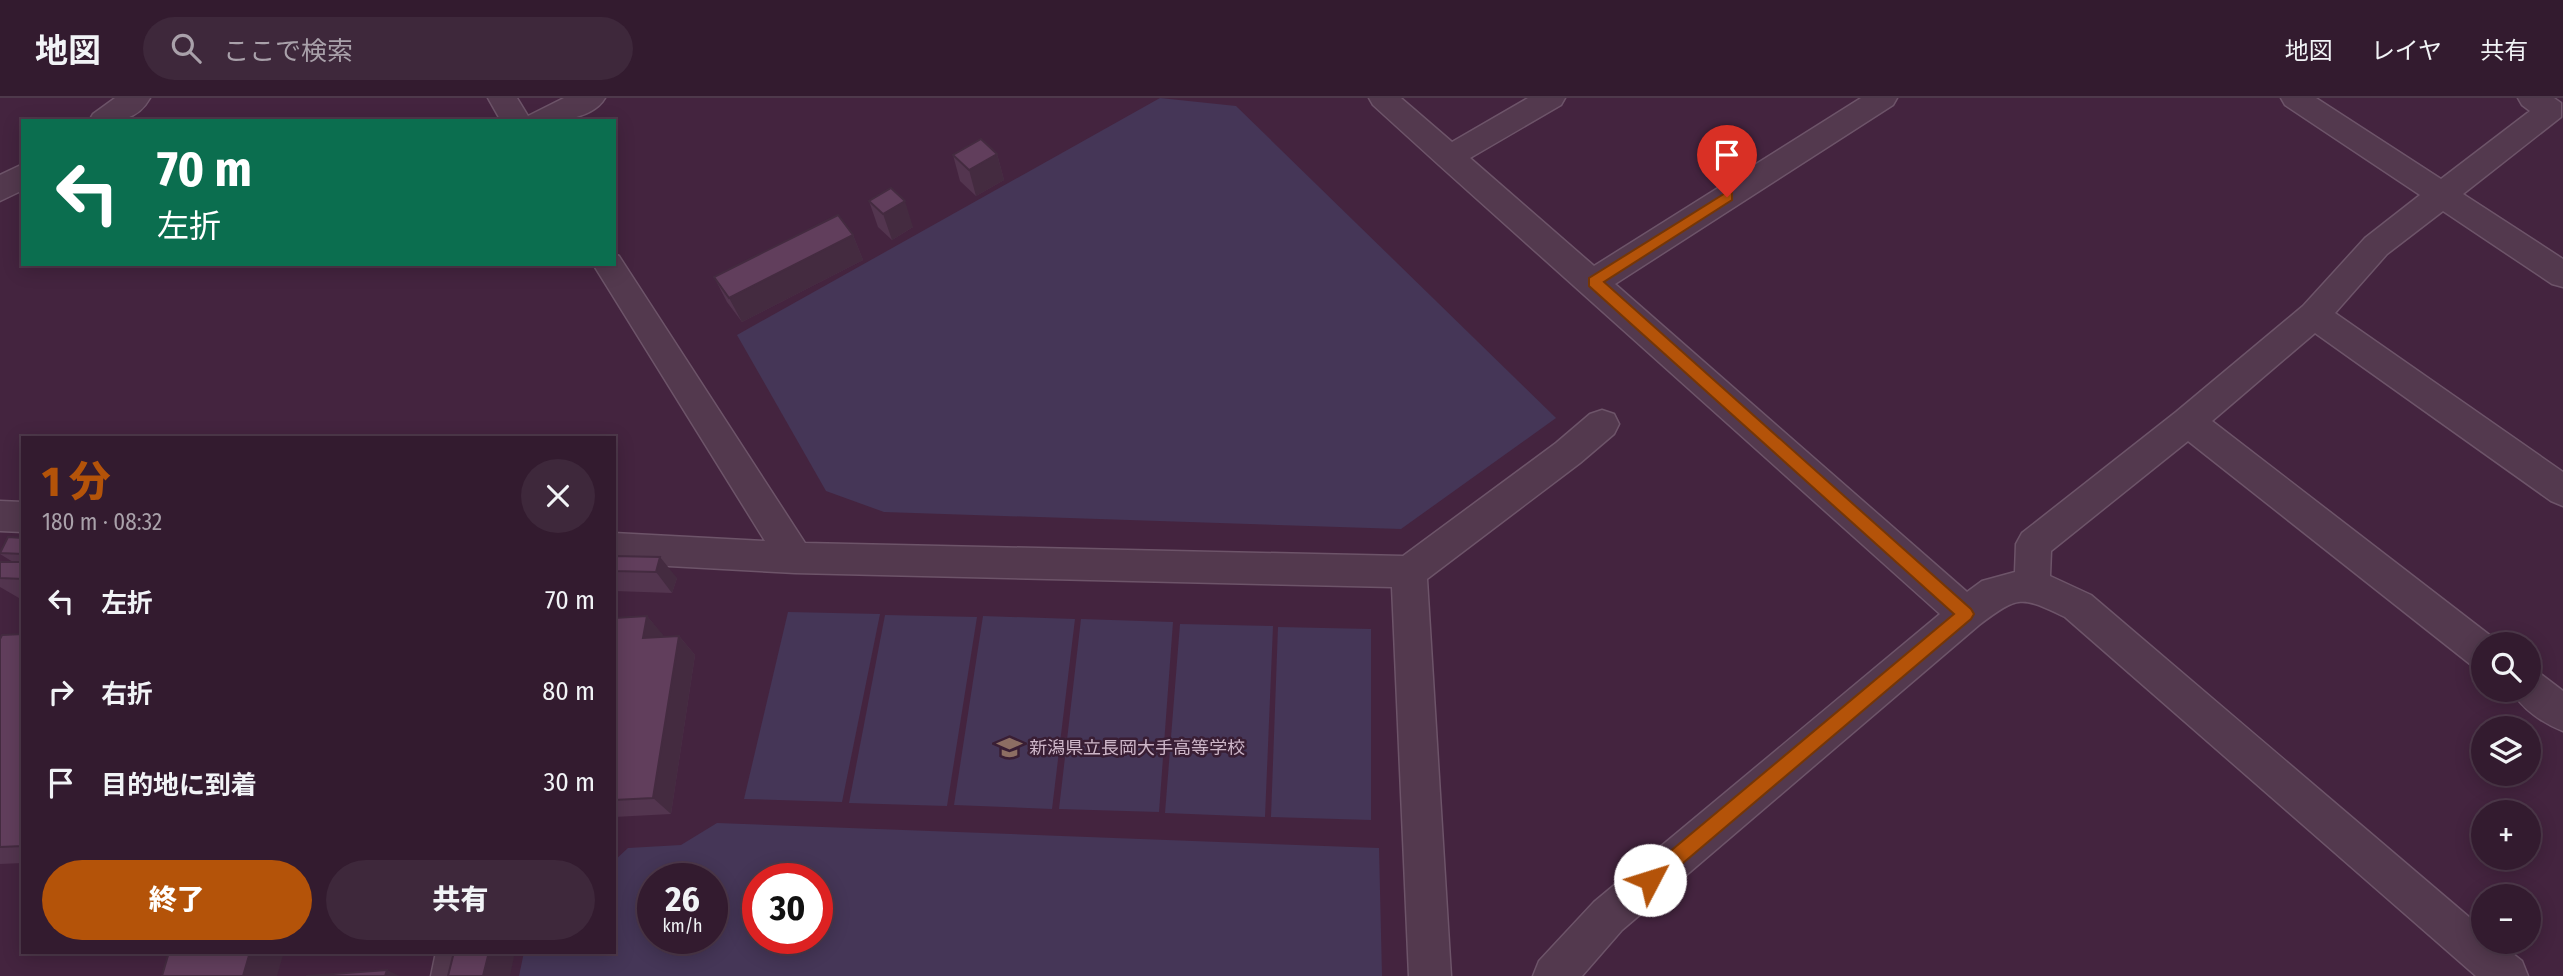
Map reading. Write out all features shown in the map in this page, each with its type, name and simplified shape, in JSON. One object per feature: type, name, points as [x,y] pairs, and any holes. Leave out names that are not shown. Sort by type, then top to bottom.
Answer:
[{"type":"street","points":[[106,119],[136,98]]},
{"type":"street","points":[[502,98],[515,119]]},
{"type":"street","points":[[544,119],[591,98]]},
{"type":"street","points":[[1383,98],[1966,614]]},
{"type":"street","points":[[1449,157],[1551,98]]},
{"type":"street","points":[[1594,282],[1884,98]]},
{"type":"street","points":[[2295,98],[2563,275]]},
{"type":"street","points":[[2032,584],[2034,544],[2188,422],[2314,315],[2376,246],[2551,110],[2532,98]]},
{"type":"street","points":[[0,190],[21,175]]},
{"type":"street","points":[[609,266],[795,558]]},
{"type":"street","points":[[2314,315],[2563,491]]},
{"type":"street","points":[[2188,422],[2471,643]]},
{"type":"street","points":[[616,548],[795,558],[1409,572],[1568,453],[1602,424]]},
{"type":"street","points":[[0,516],[21,517]]},
{"type":"street","points":[[1409,572],[1430,976]]},
{"type":"street","points":[[1554,976],[1608,916],[1966,614],[1995,592],[2032,584],[2078,606],[2507,976]]},
{"type":"street","points":[[2541,697],[2563,714]]},
{"type":"lane","points":[[441,976],[446,954]]},
{"type":"shaded area","points":[[1160,98],[1236,106],[1556,418],[1401,529],[884,512],[826,491],[737,335]]},
{"type":"shaded area","points":[[788,612],[880,614],[842,802],[744,799]]},
{"type":"shaded area","points":[[885,615],[977,617],[947,806],[849,803]]},
{"type":"shaded area","points":[[983,616],[1075,619],[1052,809],[954,805]]},
{"type":"shaded area","points":[[1081,619],[1173,622],[1159,812],[1059,809]]},
{"type":"shaded area","points":[[1180,624],[1273,626],[1265,817],[1165,813]]},
{"type":"shaded area","points":[[1278,627],[1371,629],[1371,820],[1271,817]]},
{"type":"shaded area","points":[[717,823],[1379,848],[1382,976],[519,976],[524,954],[616,954],[616,859],[628,848],[681,845]]},
{"type":"building","points":[[981,139],[997,154],[969,170],[953,155]]},
{"type":"building","points":[[891,188],[905,201],[883,214],[869,201]]},
{"type":"building","points":[[838,215],[853,235],[729,298],[714,277]]},
{"type":"building","points":[[8,537],[21,538],[21,554],[0,553]]},
{"type":"building","points":[[616,556],[660,557],[656,572],[616,571]]},
{"type":"building","points":[[0,562],[21,562],[21,579],[0,578]]},
{"type":"building","points":[[647,616],[643,638],[679,636],[653,798],[616,800],[616,618]]},
{"type":"building","points":[[21,634],[21,846],[0,847],[0,639],[2,635]]},
{"type":"building","points":[[168,954],[249,954],[243,976],[162,976]]},
{"type":"building","points":[[454,954],[488,954],[483,976],[448,976]]},
{"type":"building","points":[[387,970],[385,976],[306,976]]},
{"type":"place","name":"新潟県立長岡大手高等学校","points":[[1009,748]]},
{"type":"route","points":[[1650,880],[1966,614],[1594,282],[1727,197]]}]
